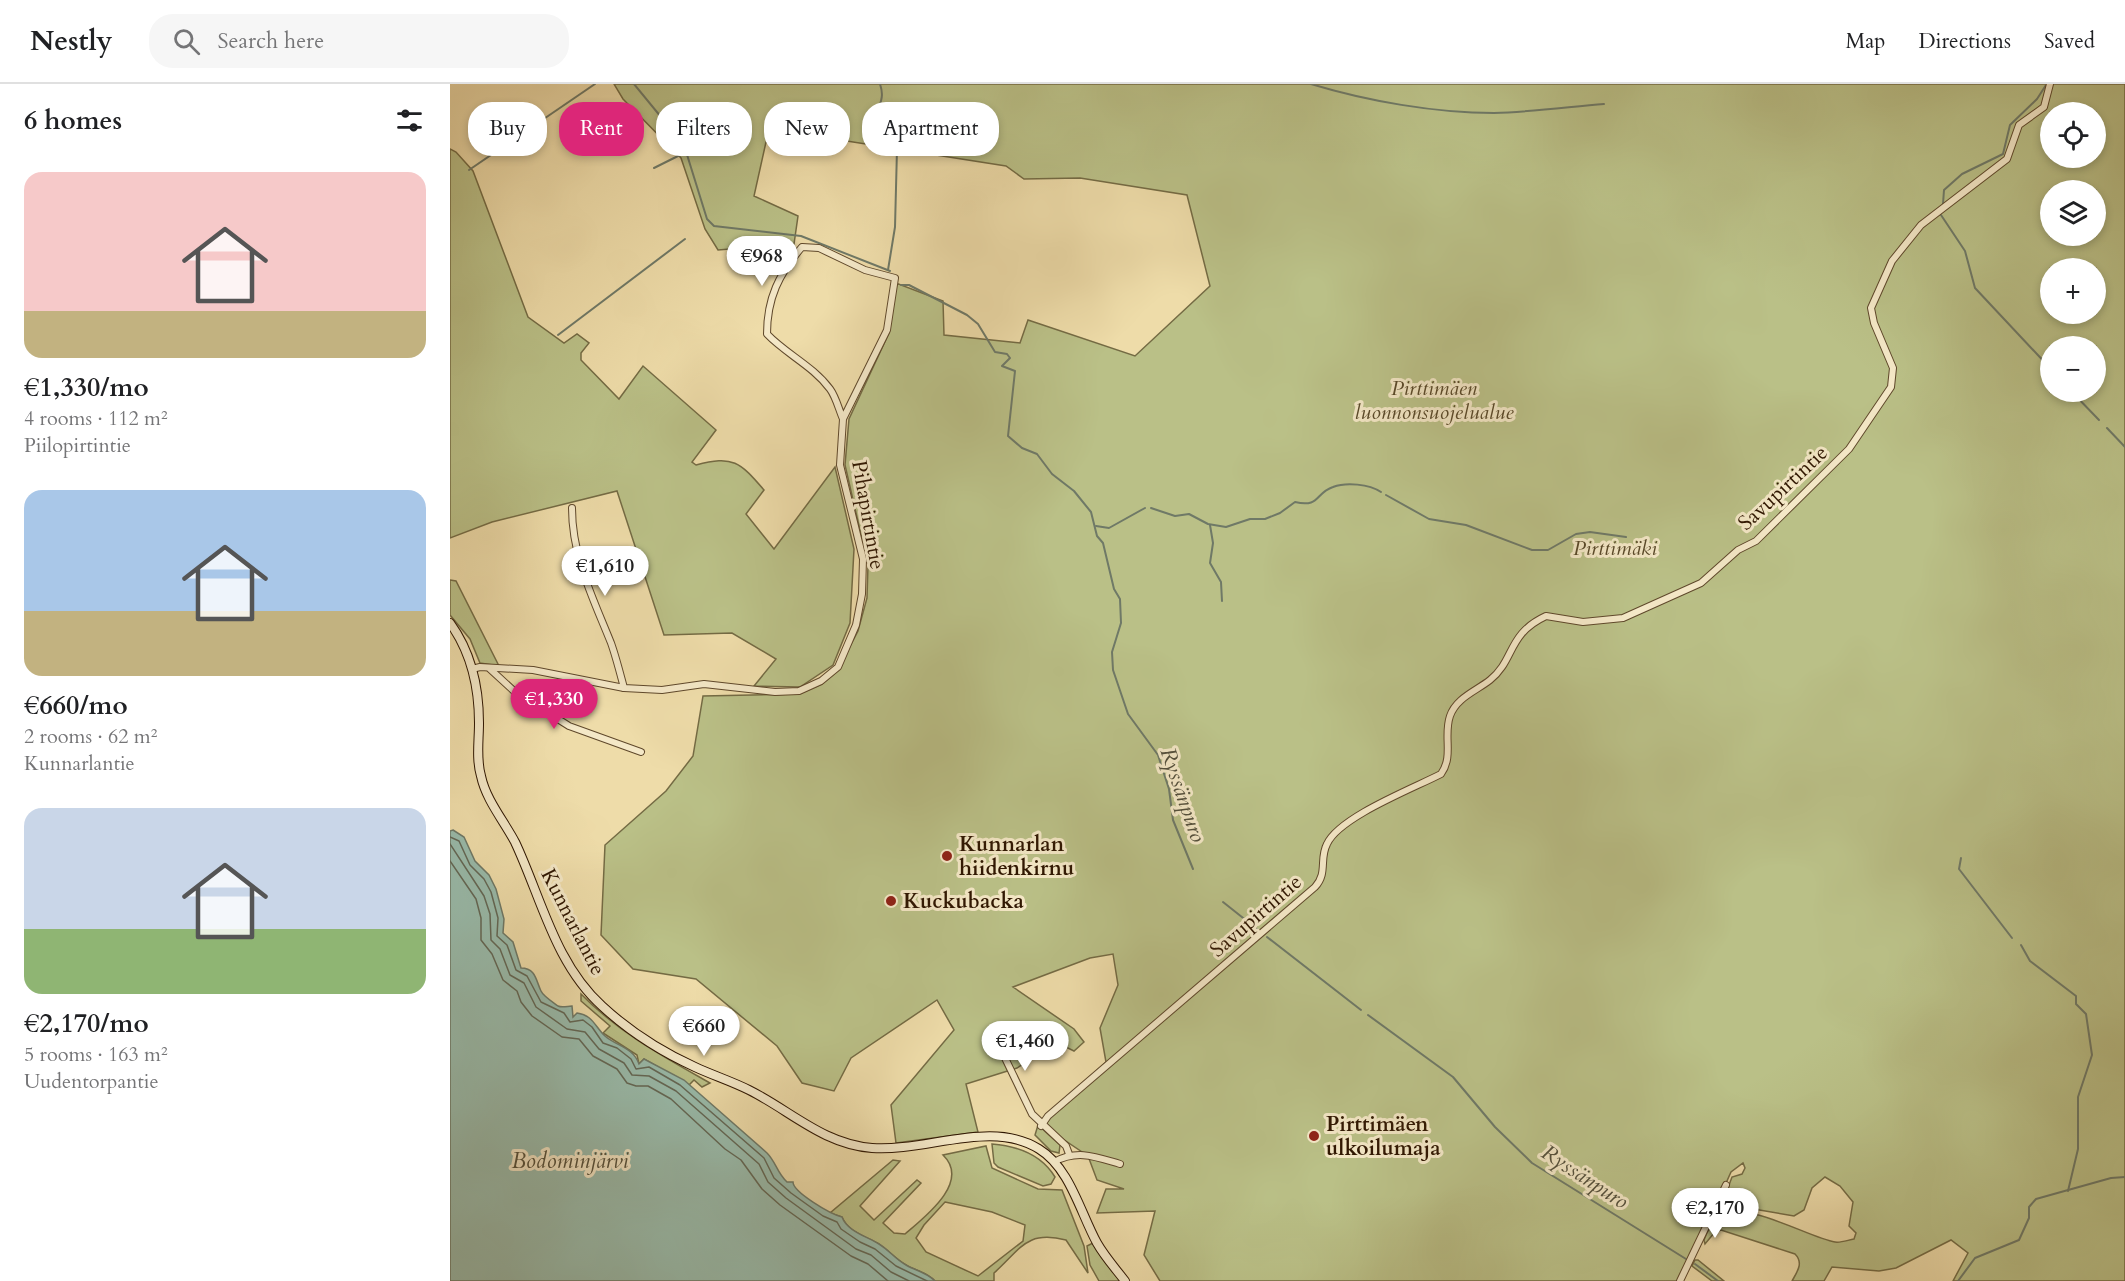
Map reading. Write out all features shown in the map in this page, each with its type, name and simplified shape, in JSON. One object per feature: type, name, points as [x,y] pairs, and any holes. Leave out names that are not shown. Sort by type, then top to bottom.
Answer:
[{"type":"main road","name":"Kunnarlantie","points":[[450,623],[472,669],[478,707],[477,756],[485,791],[514,842],[533,890],[572,970],[600,1005],[674,1057],[749,1090],[813,1130],[842,1143],[889,1149],[998,1135],[1027,1142],[1054,1162],[1105,1256],[1125,1281]]},
{"type":"street","name":"Savupirtintie","points":[[1041,1126],[1048,1116],[1322,880],[1326,845],[1334,833],[1348,821],[1441,774],[1449,756],[1449,719],[1453,709],[1497,674],[1519,634],[1546,616],[1583,622],[1623,618],[1701,583],[1738,550],[1756,541],[1849,449],[1885,397],[1894,377],[1893,368],[1874,323],[1871,308],[1876,292],[1892,261],[1922,225],[2007,159],[2019,125],[2044,107],[2050,84]]},
{"type":"street","name":"Pihapirtintie","points":[[472,669],[480,667],[533,670],[624,688],[662,690],[704,684],[775,692],[799,691],[821,681],[838,667],[856,625],[862,594],[862,559],[840,465],[843,419],[887,330],[895,278],[865,270],[819,248],[802,247],[788,262],[772,294],[767,310],[767,334],[779,347],[810,368],[831,390],[843,419]]},
{"type":"street","points":[[572,508],[572,535],[579,564],[612,646],[624,688]]},
{"type":"street","points":[[490,669],[515,692],[569,726],[641,752]]},
{"type":"street","points":[[992,1031],[1032,1114],[1041,1126],[1066,1146],[1069,1154]]},
{"type":"street","points":[[1054,1162],[1069,1154],[1081,1154],[1120,1164]]},
{"type":"street","points":[[1680,1281],[1726,1185]]},
{"type":"green space","name":"Pirttimäki","points":[[614,84],[2125,84],[2125,1281],[1953,1281],[1968,1253],[1951,1240],[1896,1268],[1879,1271],[1832,1267],[1824,1281],[1792,1281],[1799,1264],[1795,1254],[1721,1230],[1715,1232],[1705,1244],[1704,1240],[1712,1224],[1719,1217],[1730,1212],[1744,1212],[1777,1221],[1824,1239],[1842,1242],[1854,1239],[1856,1233],[1849,1226],[1853,1202],[1840,1186],[1825,1177],[1812,1188],[1804,1210],[1794,1216],[1736,1206],[1727,1200],[1726,1193],[1732,1177],[1742,1174],[1745,1168],[1743,1163],[1731,1172],[1682,1281],[1160,1281],[1144,1255],[1155,1211],[1097,1213],[1106,1189],[1124,1189],[1097,1180],[1088,1156],[1039,1123],[1106,1062],[1100,1028],[1118,985],[1113,954],[1090,958],[1013,987],[1074,1029],[1084,1042],[1074,1051],[1056,1042],[1017,1068],[966,1084],[978,1132],[896,1143],[891,1105],[954,1030],[937,1000],[851,1058],[834,1091],[802,1083],[777,1046],[696,979],[633,969],[601,935],[605,845],[666,791],[693,756],[703,696],[799,694],[822,684],[837,671],[858,631],[867,598],[868,565],[845,465],[849,419],[889,333],[896,283],[943,301],[944,335],[1020,343],[1028,320],[1135,356],[1210,286],[1187,195],[1080,178],[1024,179],[1006,166],[942,156],[999,156],[999,102],[862,102],[862,143],[850,142],[850,102],[764,102],[764,151],[754,196],[798,216],[794,244],[718,250],[705,229],[679,156],[752,156],[752,102],[656,102],[656,133],[644,120],[644,102],[626,102]]},
{"type":"green space","points":[[450,149],[456,152],[473,171],[528,317],[564,343],[577,334],[589,343],[581,353],[581,360],[619,399],[643,366],[716,430],[692,462],[696,465],[719,461],[735,463],[756,480],[764,490],[746,514],[774,549],[835,467],[854,549],[850,623],[833,665],[800,687],[754,686],[776,659],[732,633],[664,635],[617,491],[492,522],[450,538]]},
{"type":"green space","points":[[450,580],[456,581],[499,666],[480,663],[470,639],[450,615]]},
{"type":"green space","points":[[581,994],[626,1032],[710,1083],[702,1087],[694,1080],[689,1085],[644,1059],[639,1064],[637,1055],[603,1033],[610,1026],[581,1001]]},
{"type":"green space","points":[[1038,1125],[1060,1145],[1059,1153],[1051,1151],[1035,1135]]},
{"type":"green space","points":[[992,1144],[1020,1149],[1036,1157],[1055,1177],[1051,1184],[1043,1186],[998,1167],[994,1163]]},
{"type":"green space","points":[[986,1146],[992,1168],[1038,1189],[1062,1190],[1084,1246],[1088,1273],[1066,1240],[1042,1238],[1033,1240],[1018,1249],[994,1273],[994,1281],[935,1281],[902,1263],[879,1244],[858,1234],[842,1217],[830,1213],[893,1160],[900,1161],[860,1206],[874,1220],[917,1180],[921,1183],[883,1223],[894,1233],[905,1234],[933,1209],[949,1187],[952,1176],[950,1165],[943,1155]],"holes":[[[945,1202],[992,1212],[1025,1225],[1023,1241],[978,1276],[926,1252],[916,1238],[924,1225]]]},
{"type":"green space","points":[[1093,1243],[1121,1281],[1099,1281],[1090,1265],[1087,1246]]},
{"type":"green space","points":[[1695,1260],[1724,1281],[1712,1281],[1692,1266]]},
{"type":"water","name":"Bodominjärvi","points":[[453,830],[464,837],[475,861],[489,875],[496,889],[504,919],[503,933],[513,942],[521,968],[533,973],[546,997],[560,1007],[572,1006],[573,1017],[577,1013],[587,1016],[605,1036],[629,1050],[639,1064],[644,1059],[684,1080],[767,1153],[787,1182],[793,1182],[799,1191],[813,1202],[842,1217],[852,1230],[883,1246],[902,1263],[935,1281],[450,1281],[450,831]]},
{"type":"waterway","points":[[469,170],[595,84]]},
{"type":"waterway","name":"Ryssänpuro","points":[[634,84],[684,145],[707,219],[714,226],[801,236],[890,271]]},
{"type":"waterway","points":[[880,84],[882,95],[878,112],[879,122],[883,132],[897,149],[895,227],[888,270]]},
{"type":"waterway","points":[[1311,84],[1355,96],[1448,111],[1521,112],[1604,104]]},
{"type":"waterway","points":[[1943,204],[1944,190],[1962,174],[2003,154],[2010,125],[2037,99],[2046,85]]},
{"type":"waterway","points":[[654,168],[678,156]]},
{"type":"waterway","points":[[1941,215],[1965,251],[1975,288],[2040,357]]},
{"type":"waterway","points":[[558,335],[685,239]]},
{"type":"waterway","name":"Ryssänpuro","points":[[901,285],[909,285],[967,315],[978,324],[995,352],[1007,354],[1010,358],[1002,366],[1015,371],[1008,436],[1022,448],[1037,454],[1052,474],[1074,491],[1091,512],[1097,536],[1103,543],[1114,589],[1120,599],[1121,623],[1112,652],[1113,670],[1128,714],[1158,755],[1169,789],[1173,820],[1193,869]]},
{"type":"waterway","points":[[2082,402],[2099,420]]},
{"type":"waterway","points":[[2107,428],[2125,447]]},
{"type":"waterway","points":[[1151,508],[1175,516],[1189,514],[1208,524],[1226,527],[1250,519],[1265,519],[1280,513],[1295,502],[1309,503],[1338,485],[1364,486],[1381,492]]},
{"type":"waterway","points":[[1386,495],[1429,519],[1466,525],[1532,550],[1548,550],[1576,534],[1590,532],[1626,537]]},
{"type":"waterway","points":[[1096,526],[1109,528],[1145,508]]},
{"type":"waterway","points":[[1210,525],[1213,543],[1210,563],[1221,582],[1222,601]]},
{"type":"waterway","points":[[1961,858],[1959,869],[2012,938]]},
{"type":"waterway","name":"Ryssänpuro","points":[[1223,902],[1257,929]]},
{"type":"waterway","name":"Ryssänpuro","points":[[1267,937],[1361,1010]]},
{"type":"waterway","points":[[2021,945],[2030,961],[2076,996],[2076,1004],[2086,1014],[2092,1055],[2078,1097],[2078,1149],[2068,1191]]},
{"type":"waterway","name":"Ryssänpuro","points":[[1368,1015],[1453,1077],[1495,1127],[1532,1163],[1686,1259]]},
{"type":"waterway","name":"Ryssänpuro","points":[[1958,1281],[1975,1258],[2019,1240],[2029,1218],[2029,1207],[2036,1199],[2111,1178],[2125,1177]]},
{"type":"waterway","name":"Ryssänpuro","points":[[1695,1264],[1718,1281]]},
{"type":"place","name":"Kunnarlan hiidenkirnu","points":[[947,856]]},
{"type":"place","name":"Kuckubacka","points":[[891,901]]},
{"type":"place","name":"Pirttimäen ulkoilumaja","points":[[1314,1136]]},
{"type":"park label","name":"Pirttimäen luonnonsuojelualue","points":[[1434,400]]}]
